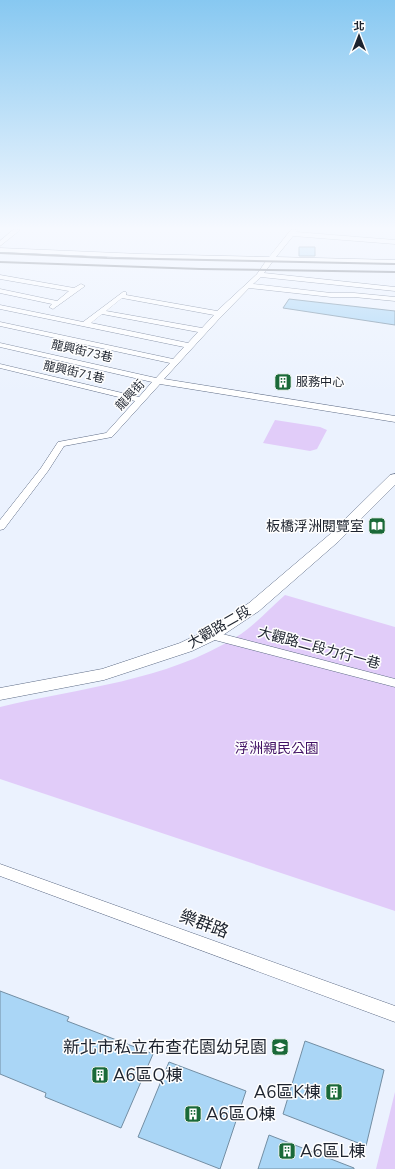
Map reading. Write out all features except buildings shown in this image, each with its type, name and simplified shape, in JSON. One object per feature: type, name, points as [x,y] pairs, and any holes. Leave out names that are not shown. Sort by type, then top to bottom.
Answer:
[{"type":"main road","name":"大觀路二段","points":[[0,694],[104,674],[186,647],[211,635],[254,607],[334,538],[395,478]]},
{"type":"street","points":[[42,285],[73,290]]},
{"type":"street","points":[[349,285],[395,290]]},
{"type":"street","points":[[41,315],[73,290],[81,286]]},
{"type":"street","points":[[248,286],[395,300]]},
{"type":"street","name":"龍興街","points":[[0,527],[45,469],[61,444],[109,435],[160,381],[175,362],[219,314],[248,286]]},
{"type":"street","points":[[0,291],[58,303]]},
{"type":"street","points":[[84,324],[122,295],[219,314]]},
{"type":"street","points":[[0,307],[190,346]]},
{"type":"street","points":[[100,312],[204,331]]},
{"type":"street","points":[[0,324],[175,362]]},
{"type":"street","name":"龍興街73巷","points":[[0,344],[160,381],[395,419]]},
{"type":"street","name":"龍興街71巷","points":[[0,366],[142,400]]},
{"type":"street","name":"大觀路二段力行一巷","points":[[211,635],[395,683]]},
{"type":"street","name":"樂群路","points":[[0,870],[395,1014]]},
{"type":"green space","points":[[275,420],[320,427],[327,430],[317,449],[310,451],[263,443]]},
{"type":"green space","name":"浮洲親民公園","points":[[285,595],[395,627],[395,911],[0,779],[0,707],[121,681],[181,664],[209,652],[236,637],[255,623]]},
{"type":"green space","points":[[395,1092],[395,1169],[376,1169]]},
{"type":"place","name":"服務中心","points":[[283,382]]},
{"type":"place","name":"板橋浮洲閱覽室","points":[[377,526]]},
{"type":"place","name":"新北市私立布查花園幼兒園","points":[[280,1047]]},
{"type":"place","name":"A6區Q棟","points":[[100,1075]]},
{"type":"place","name":"A6區K棟","points":[[334,1092]]},
{"type":"place","name":"A6區O棟","points":[[193,1114]]},
{"type":"place","name":"A6區L棟","points":[[287,1151]]}]
